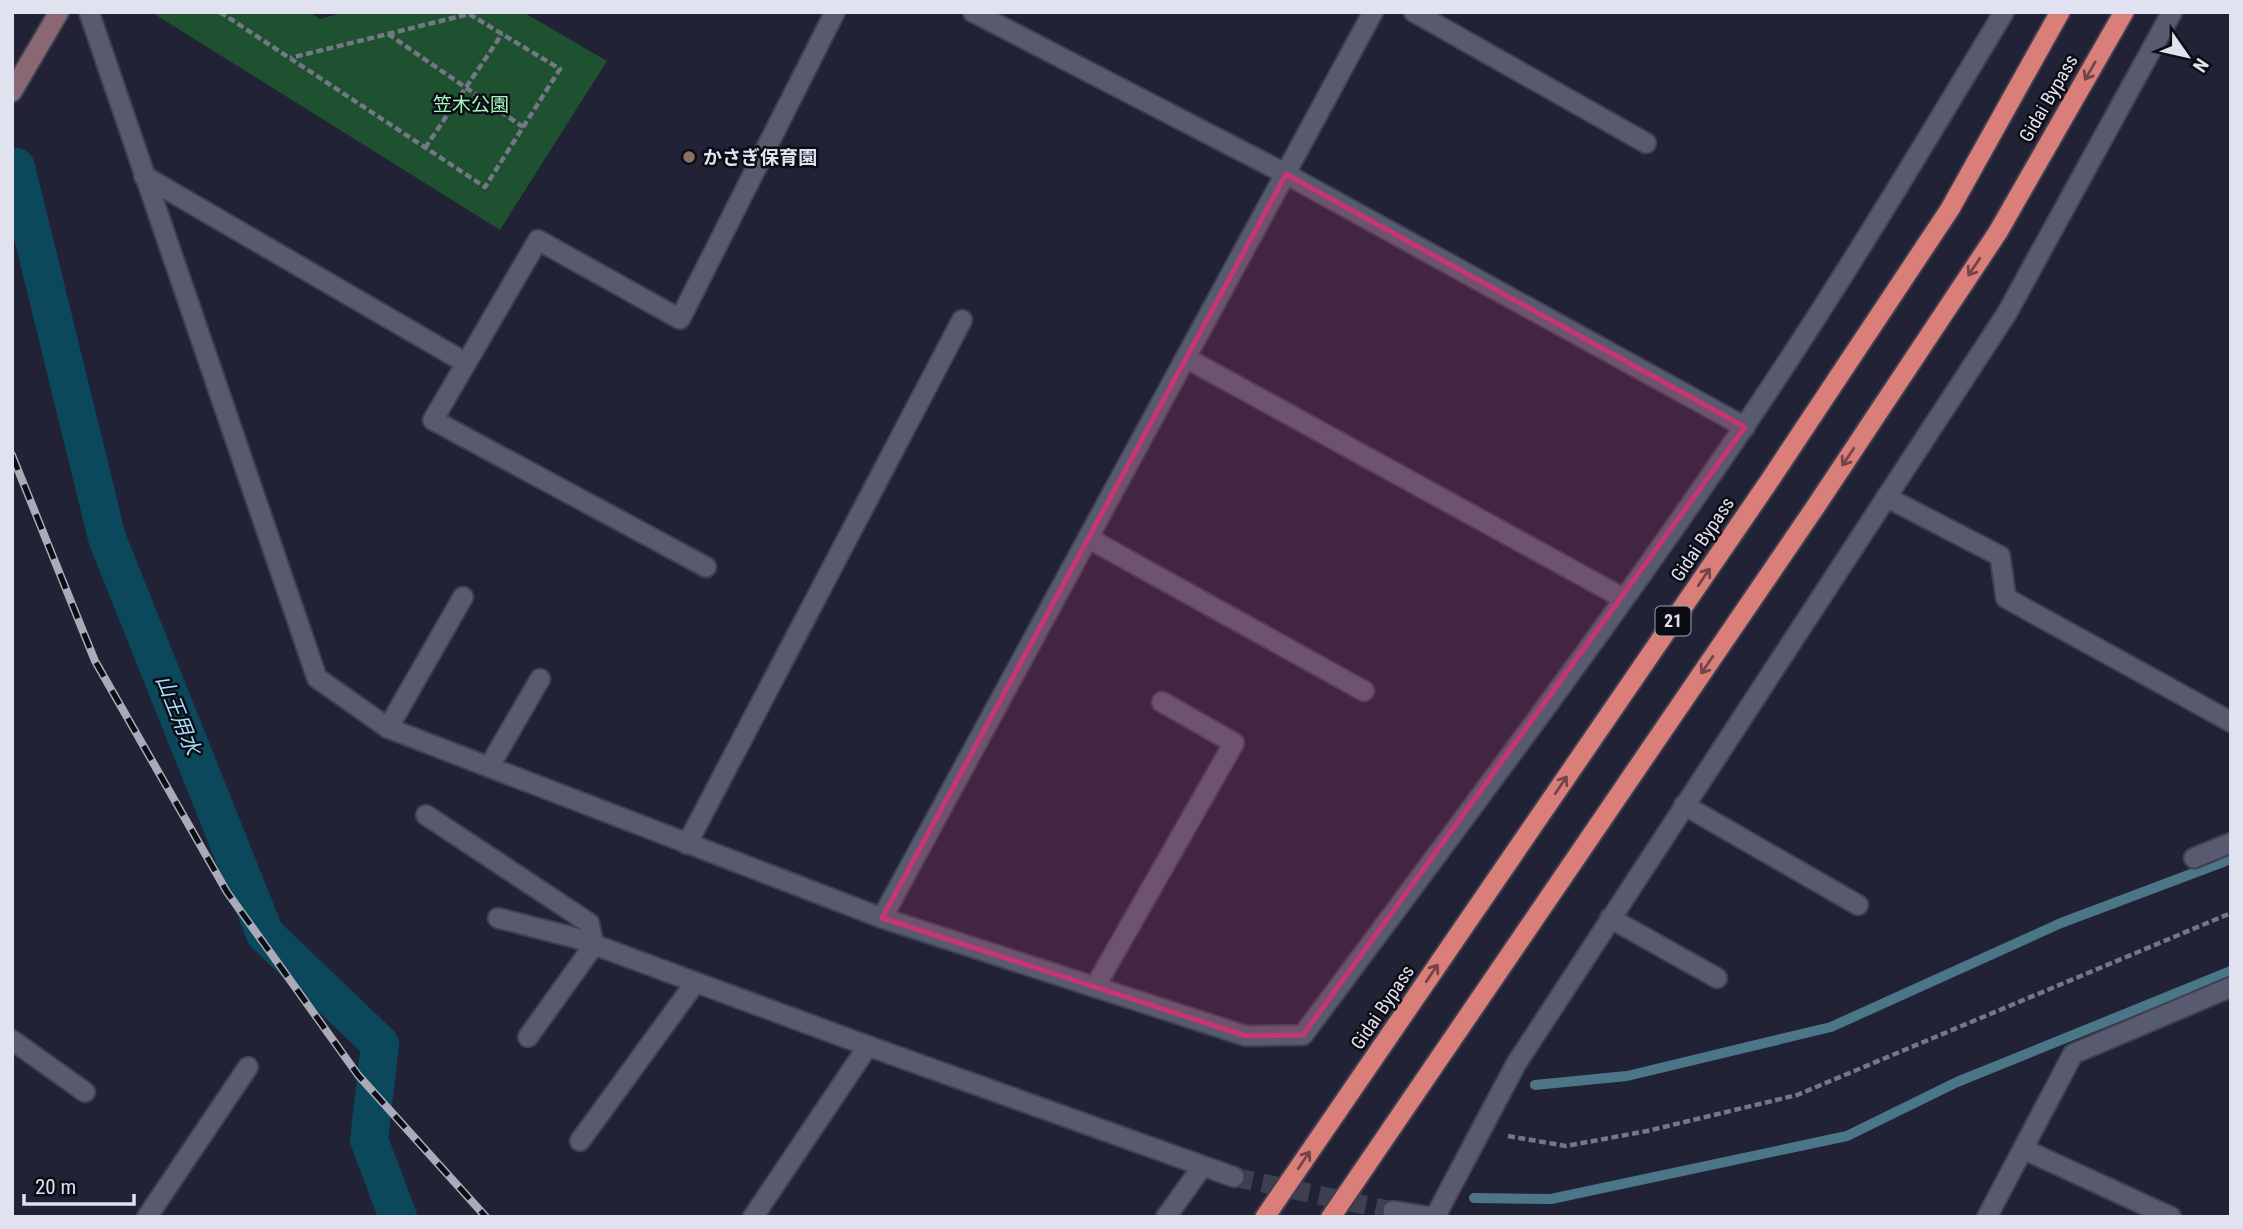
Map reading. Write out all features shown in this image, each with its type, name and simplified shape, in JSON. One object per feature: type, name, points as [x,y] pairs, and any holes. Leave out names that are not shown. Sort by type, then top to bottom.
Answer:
[{"type":"highway","name":"Gidai Bypass","points":[[1265,1217],[1770,480],[1942,220],[2060,12]]},
{"type":"highway","name":"Gidai Bypass","points":[[1331,1217],[1806,521],[1998,232],[2124,12]]},
{"type":"main road","points":[[12,92],[59,12]]},
{"type":"street","points":[[89,12],[317,678],[388,728],[687,844],[882,918],[1246,1037],[1303,1035],[1623,598],[1745,426],[1843,279],[2004,12]]},
{"type":"street","points":[[706,567],[433,420],[538,240],[680,319],[835,12]]},
{"type":"street","points":[[973,12],[1286,174],[1745,426]]},
{"type":"street","points":[[882,918],[1373,12]]},
{"type":"street","points":[[1414,12],[1646,143]]},
{"type":"street","points":[[1393,1211],[1433,1217],[1516,1064],[2007,313],[2172,12]]},
{"type":"street","points":[[144,176],[466,363]]},
{"type":"street","points":[[687,844],[962,320]]},
{"type":"street","points":[[1186,358],[1623,598]]},
{"type":"street","points":[[1886,497],[2000,556],[2006,598],[2231,722]]},
{"type":"street","points":[[1088,538],[1364,691]]},
{"type":"street","points":[[388,728],[463,597]]},
{"type":"street","points":[[489,767],[540,679]]},
{"type":"street","points":[[1095,988],[1234,743],[1163,702]]},
{"type":"street","points":[[1684,805],[1858,905]]},
{"type":"street","points":[[426,815],[589,923],[594,945],[528,1037]]},
{"type":"street","points":[[2194,858],[2231,844]]},
{"type":"street","points":[[498,918],[594,945],[1234,1177]]},
{"type":"street","points":[[1610,918],[1717,978]]},
{"type":"street","points":[[580,1141],[695,983]]},
{"type":"street","points":[[1987,1217],[2073,1054],[2231,986]]},
{"type":"street","points":[[12,1040],[85,1092]]},
{"type":"street","points":[[753,1217],[869,1046]]},
{"type":"street","points":[[147,1217],[248,1067]]},
{"type":"street","points":[[2023,1149],[2171,1217]]},
{"type":"street","points":[[1166,1217],[1202,1167]]},
{"type":"path","points":[[220,12],[485,187],[560,69],[469,14],[290,58]]},
{"type":"path","points":[[387,34],[523,127]]},
{"type":"path","points":[[425,148],[502,34]]},
{"type":"path","points":[[1480,1131],[1566,1146],[1647,1131],[1797,1095],[1918,1047],[2231,913]]},
{"type":"highlighted area","points":[[1286,174],[1745,427],[1303,1035],[1246,1036],[882,918]]},
{"type":"green space","name":"笠木公園","points":[[151,12],[309,12],[320,19],[344,12],[523,12],[607,61],[500,230]]},
{"type":"waterway","name":"山王用水","points":[[16,167],[107,538],[265,934],[380,1044],[369,1140],[398,1217]]},
{"type":"waterway","points":[[1535,1085],[1627,1076],[1831,1027],[2061,923],[2231,859]]},
{"type":"waterway","points":[[1474,1198],[1551,1199],[1847,1136],[1957,1082],[2231,971]]},
{"type":"tunnel","points":[[1234,1177],[1393,1211]]},
{"type":"railway","points":[[12,455],[95,661],[227,892],[358,1075],[486,1217]]},
{"type":"place","name":"かさぎ保育園","points":[[689,157]]}]
